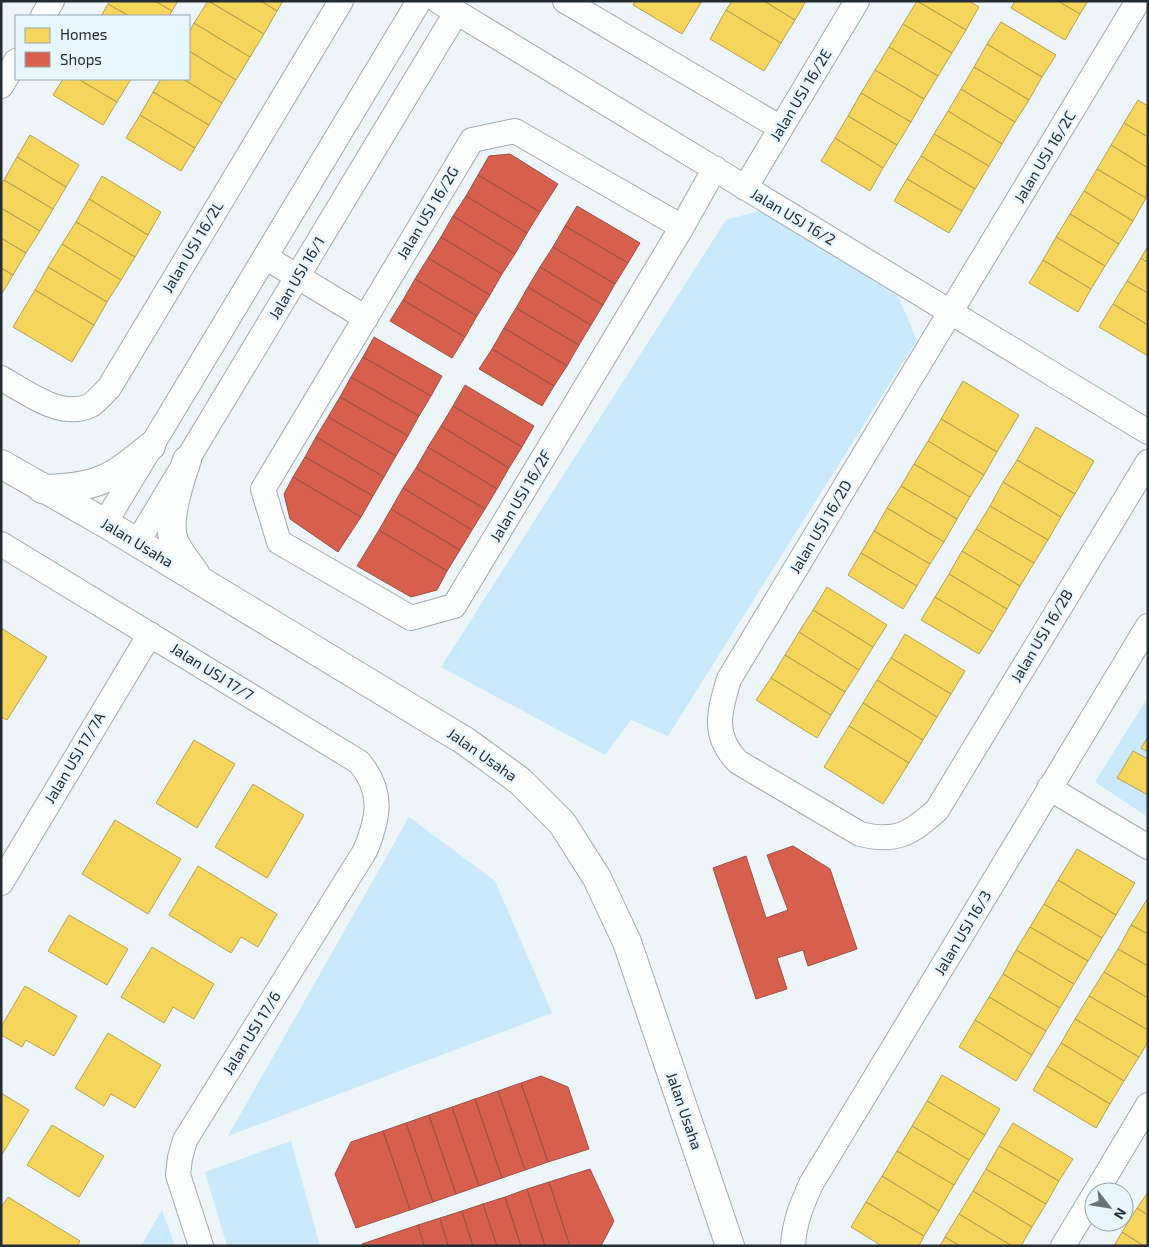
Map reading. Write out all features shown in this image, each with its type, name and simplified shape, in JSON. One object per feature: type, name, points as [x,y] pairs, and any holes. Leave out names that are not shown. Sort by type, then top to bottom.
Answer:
[{"type":"street","points":[[44,15],[52,1]]},
{"type":"street","name":"Jalan USJ 16/2L","points":[[1,378],[33,396],[65,410],[89,406],[109,388],[341,1]]},
{"type":"street","points":[[105,523],[419,1]]},
{"type":"street","name":"Jalan USJ 16/2E","points":[[745,188],[857,1]]},
{"type":"street","name":"Jalan USJ 16/2C","points":[[951,313],[1138,1]]},
{"type":"street","points":[[572,3],[781,128]]},
{"type":"street","name":"Jalan USJ 16/2","points":[[447,7],[1148,432]]},
{"type":"street","name":"Jalan USJ 16/1","points":[[137,543],[297,276],[447,7]]},
{"type":"street","points":[[1,86],[15,63]]},
{"type":"street","name":"Jalan USJ 16/2G","points":[[263,489],[472,140],[515,131],[682,227]]},
{"type":"street","name":"Jalan USJ 16/2F","points":[[263,489],[279,542],[411,618],[454,606],[682,227],[715,168]]},
{"type":"street","points":[[265,257],[366,318]]},
{"type":"street","name":"Jalan USJ 16/2D","points":[[726,750],[719,734],[723,699],[729,679],[951,313]]},
{"type":"street","points":[[42,489],[70,489],[99,482],[120,472],[151,446]]},
{"type":"street","points":[[187,460],[176,492],[173,519],[174,540],[200,581]]},
{"type":"street","name":"Jalan USJ 16/2B","points":[[726,750],[738,762],[860,834],[880,839],[902,835],[921,825],[937,810],[1148,462]]},
{"type":"street","name":"Jalan Usaha","points":[[1,464],[42,489],[105,523],[465,741],[520,781],[562,823],[597,878],[627,942],[730,1246]]},
{"type":"street","name":"Jalan USJ 17/7","points":[[1,544],[359,762],[371,777],[378,812],[374,831]]},
{"type":"street","name":"Jalan USJ 16/3","points":[[793,1246],[794,1231],[800,1208],[811,1184],[1148,626]]},
{"type":"street","name":"Jalan USJ 17/7A","points":[[1,883],[150,634]]},
{"type":"street","points":[[1049,788],[1148,847]]},
{"type":"street","name":"Jalan USJ 17/6","points":[[201,1246],[178,1175],[185,1140],[365,851],[374,831]]},
{"type":"street","points":[[1102,1182],[1148,1105]]},
{"type":"street","points":[[1063,1246],[1084,1211]]},
{"type":"shaded area","points":[[762,210],[898,296],[917,340],[668,736],[631,720],[605,755],[441,667],[726,220]]},
{"type":"shaded area","points":[[1148,697],[1148,817],[1095,782]]},
{"type":"shaded area","points":[[409,817],[495,881],[552,1013],[228,1136]]},
{"type":"shaded area","points":[[291,1141],[320,1246],[227,1246],[205,1172]]},
{"type":"shaded area","points":[[162,1210],[175,1246],[141,1246]]},
{"type":"building: Homes","points":[[110,1],[155,1],[172,11],[170,15],[127,15],[108,4]]},
{"type":"building: Homes","points":[[155,1],[178,1],[172,11]]},
{"type":"building: Homes","points":[[208,1],[264,34],[250,57],[194,23]]},
{"type":"building: Homes","points":[[209,1],[261,1],[277,11],[264,34]]},
{"type":"building: Homes","points":[[261,1],[283,1],[277,11]]},
{"type":"building: Homes","points":[[635,1],[702,1],[682,34],[633,5]]},
{"type":"building: Homes","points":[[732,1],[764,1],[795,20],[781,43],[726,10]]},
{"type":"building: Homes","points":[[764,1],[806,1],[795,20]]},
{"type":"building: Homes","points":[[917,1],[969,1],[979,7],[966,30]]},
{"type":"building: Homes","points":[[917,1],[966,30],[952,53],[903,24]]},
{"type":"building: Homes","points":[[1015,1],[1058,1],[1080,14],[1065,40],[1011,8]]},
{"type":"building: Homes","points":[[1058,1],[1088,1],[1080,14]]},
{"type":"building: Homes","points":[[108,4],[127,15],[102,15]]},
{"type":"building: Homes","points":[[726,10],[781,43],[764,71],[710,39]]},
{"type":"building: Homes","points":[[1001,22],[1056,55],[1042,77],[987,44]]},
{"type":"building: Homes","points":[[194,23],[250,57],[236,80],[190,52],[190,31]]},
{"type":"building: Homes","points":[[903,24],[952,53],[938,76],[889,47]]},
{"type":"building: Homes","points":[[987,44],[1042,77],[1029,100],[974,67]]},
{"type":"building: Homes","points":[[889,47],[938,76],[924,99],[875,70]]},
{"type":"building: Homes","points":[[190,52],[236,80],[222,103],[185,80],[190,80]]},
{"type":"building: Homes","points":[[974,67],[1029,100],[1015,122],[961,89]]},
{"type":"building: Homes","points":[[875,70],[924,99],[911,122],[861,93]]},
{"type":"building: Homes","points":[[62,80],[80,80],[117,102],[103,125],[53,95]]},
{"type":"building: Homes","points":[[80,80],[130,80],[117,102]]},
{"type":"building: Homes","points":[[160,80],[185,80],[222,103],[209,125],[153,92]]},
{"type":"building: Homes","points":[[961,89],[1015,122],[1002,144],[948,111]]},
{"type":"building: Homes","points":[[153,92],[209,125],[195,148],[140,115]]},
{"type":"building: Homes","points":[[861,93],[911,122],[897,145],[848,116]]},
{"type":"building: Homes","points":[[1138,100],[1148,106],[1148,137],[1124,123]]},
{"type":"building: Homes","points":[[948,111],[1002,144],[989,166],[934,134]]},
{"type":"building: Homes","points":[[140,115],[195,148],[181,171],[126,138]]},
{"type":"building: Homes","points":[[848,116],[897,145],[883,168],[835,138]]},
{"type":"building: Homes","points":[[1124,123],[1148,137],[1148,168],[1111,145]]},
{"type":"building: Homes","points":[[934,134],[989,166],[975,189],[921,156]]},
{"type":"building: Homes","points":[[30,135],[79,165],[66,187],[17,157]]},
{"type":"building: Homes","points":[[835,138],[883,168],[870,191],[821,161]]},
{"type":"building: Homes","points":[[1111,145],[1148,168],[1146,198],[1097,169]]},
{"type":"building: Homes","points":[[921,156],[975,189],[962,211],[907,179]]},
{"type":"building: Homes","points":[[17,157],[66,187],[53,209],[4,180]]},
{"type":"building: Homes","points":[[1097,169],[1146,198],[1133,221],[1084,191]]},
{"type":"building: Homes","points":[[102,176],[161,212],[148,235],[89,199]]},
{"type":"building: Homes","points":[[907,179],[962,211],[949,233],[894,201]]},
{"type":"building: Homes","points":[[4,180],[53,209],[40,231],[1,208],[1,184]]},
{"type":"building: Homes","points":[[1084,191],[1133,221],[1119,244],[1070,214]]},
{"type":"building: Homes","points":[[89,199],[148,235],[135,257],[76,222]]},
{"type":"building: Homes","points":[[1,208],[40,231],[26,253],[1,238]]},
{"type":"building: Homes","points":[[1070,214],[1119,244],[1105,266],[1056,237]]},
{"type":"building: Homes","points":[[76,222],[135,257],[121,280],[62,244]]},
{"type":"building: Homes","points":[[1056,237],[1105,266],[1091,289],[1043,260]]},
{"type":"building: Homes","points":[[1,238],[26,253],[13,275],[1,268]]},
{"type":"building: Homes","points":[[62,244],[121,280],[107,302],[48,267]]},
{"type":"building: Homes","points":[[1148,246],[1148,263],[1141,258]]},
{"type":"building: Homes","points":[[1141,258],[1148,263],[1148,293],[1127,281]]},
{"type":"building: Homes","points":[[1043,260],[1091,289],[1078,312],[1029,283]]},
{"type":"building: Homes","points":[[48,267],[107,302],[94,325],[35,290]]},
{"type":"building: Homes","points":[[1,268],[13,275],[1,295]]},
{"type":"building: Homes","points":[[1127,281],[1148,293],[1148,325],[1113,304]]},
{"type":"building: Homes","points":[[35,290],[94,325],[72,362],[13,327]]},
{"type":"building: Homes","points":[[1113,304],[1148,325],[1148,356],[1099,327]]},
{"type":"building: Homes","points":[[963,381],[1019,415],[997,452],[941,419]]},
{"type":"building: Homes","points":[[941,419],[997,452],[984,475],[928,441]]},
{"type":"building: Homes","points":[[1036,427],[1094,461],[1075,494],[1017,460]]},
{"type":"building: Homes","points":[[928,441],[984,475],[970,497],[914,464]]},
{"type":"building: Homes","points":[[1017,460],[1075,494],[1061,517],[1003,482]]},
{"type":"building: Homes","points":[[914,464],[970,497],[957,519],[901,486]]},
{"type":"building: Homes","points":[[1003,482],[1061,517],[1048,540],[990,506]]},
{"type":"building: Homes","points":[[901,486],[957,519],[944,542],[887,508]]},
{"type":"building: Homes","points":[[990,506],[1048,540],[1034,563],[976,529]]},
{"type":"building: Homes","points":[[887,508],[944,542],[930,564],[874,531]]},
{"type":"building: Homes","points":[[976,529],[1034,563],[1020,586],[962,551]]},
{"type":"building: Homes","points":[[874,531],[930,564],[917,586],[861,553]]},
{"type":"building: Homes","points":[[962,551],[1020,586],[1007,609],[949,574]]},
{"type":"building: Homes","points":[[861,553],[917,586],[903,609],[848,575]]},
{"type":"building: Homes","points":[[949,574],[1007,609],[993,632],[935,597]]},
{"type":"building: Homes","points":[[827,587],[887,625],[873,647],[813,610]]},
{"type":"building: Homes","points":[[935,597],[993,632],[979,654],[921,620]]},
{"type":"building: Homes","points":[[813,610],[873,647],[859,670],[799,632]]},
{"type":"building: Homes","points":[[1,628],[47,657],[7,720],[1,717]]},
{"type":"building: Homes","points":[[799,632],[859,670],[845,692],[785,655]]},
{"type":"building: Homes","points":[[905,634],[965,671],[951,694],[891,658]]},
{"type":"building: Homes","points":[[785,655],[845,692],[831,715],[771,678]]},
{"type":"building: Homes","points":[[891,658],[951,694],[937,717],[877,680]]},
{"type":"building: Homes","points":[[771,678],[831,715],[817,738],[756,700]]},
{"type":"building: Homes","points":[[877,680],[937,717],[923,740],[863,703]]},
{"type":"building: Homes","points":[[863,703],[923,740],[909,763],[849,726]]},
{"type":"building: Homes","points":[[849,726],[909,763],[883,804],[824,767]]},
{"type":"building: Homes","points":[[1148,737],[1148,752],[1141,748]]},
{"type":"building: Homes","points":[[194,740],[235,764],[197,828],[156,803]]},
{"type":"building: Homes","points":[[1133,751],[1148,759],[1148,795],[1117,778]]},
{"type":"building: Homes","points":[[253,784],[304,815],[267,878],[215,847]]},
{"type":"building: Homes","points":[[115,820],[181,859],[148,914],[82,874]]},
{"type":"building: Homes","points":[[1077,849],[1135,883],[1116,915],[1058,880]]},
{"type":"building: Homes","points":[[198,866],[277,914],[258,947],[241,937],[231,953],[169,915]]},
{"type":"building: Homes","points":[[1058,880],[1116,915],[1102,938],[1044,904]]},
{"type":"building: Homes","points":[[1148,898],[1148,934],[1131,925]]},
{"type":"building: Homes","points":[[1044,904],[1102,938],[1088,961],[1030,927]]},
{"type":"building: Homes","points":[[69,915],[128,949],[107,985],[48,951]]},
{"type":"building: Homes","points":[[1131,925],[1148,934],[1148,966],[1118,949]]},
{"type":"building: Homes","points":[[1030,927],[1088,961],[1074,984],[1016,950]]},
{"type":"building: Homes","points":[[152,947],[214,984],[194,1019],[173,1007],[164,1023],[121,997]]},
{"type":"building: Homes","points":[[1118,949],[1148,966],[1148,998],[1104,972]]},
{"type":"building: Homes","points":[[1016,950],[1074,984],[1060,1008],[1003,974]]},
{"type":"building: Homes","points":[[1104,972],[1148,998],[1148,1030],[1089,996]]},
{"type":"building: Homes","points":[[1003,974],[1060,1008],[1046,1031],[989,997]]},
{"type":"building: Homes","points":[[25,986],[77,1016],[54,1056],[26,1040],[22,1047],[1,1035],[1,1027]]},
{"type":"building: Homes","points":[[1089,996],[1148,1030],[1148,1042],[1139,1057],[1075,1019]]},
{"type":"building: Homes","points":[[989,997],[1046,1031],[1032,1055],[975,1020]]},
{"type":"building: Homes","points":[[1075,1019],[1139,1057],[1124,1081],[1061,1043]]},
{"type":"building: Homes","points":[[975,1020],[1032,1055],[1016,1081],[959,1047]]},
{"type":"building: Homes","points":[[108,1033],[161,1065],[135,1108],[111,1094],[104,1106],[75,1088]]},
{"type":"building: Homes","points":[[1061,1043],[1124,1081],[1110,1104],[1047,1066]]},
{"type":"building: Homes","points":[[1047,1066],[1110,1104],[1096,1128],[1033,1090]]},
{"type":"building: Homes","points":[[942,1075],[1000,1109],[985,1135],[927,1101]]},
{"type":"building: Homes","points":[[1,1093],[29,1110],[1,1156]]},
{"type":"building: Homes","points":[[927,1101],[985,1135],[969,1160],[912,1126]]},
{"type":"building: Homes","points":[[1013,1123],[1073,1159],[1059,1181],[999,1146]]},
{"type":"building: Homes","points":[[52,1125],[104,1156],[79,1197],[27,1165]]},
{"type":"building: Homes","points":[[912,1126],[969,1160],[954,1185],[897,1151]]},
{"type":"building: Homes","points":[[999,1146],[1059,1181],[1046,1204],[986,1169]]},
{"type":"building: Homes","points":[[897,1151],[954,1185],[939,1211],[882,1176]]},
{"type":"building: Homes","points":[[986,1169],[1046,1204],[1032,1227],[973,1191]]},
{"type":"building: Homes","points":[[882,1176],[939,1211],[924,1236],[866,1202]]},
{"type":"building: Homes","points":[[973,1191],[1032,1227],[1021,1246],[1012,1246],[959,1214]]},
{"type":"building: Homes","points":[[1148,1192],[1148,1215],[1137,1208]]},
{"type":"building: Homes","points":[[8,1197],[80,1241],[77,1246],[1,1246],[1,1208]]},
{"type":"building: Homes","points":[[866,1202],[924,1236],[919,1246],[882,1246],[851,1227]]},
{"type":"building: Homes","points":[[1137,1208],[1148,1215],[1148,1246],[1144,1246],[1122,1232],[1134,1232],[1134,1213]]},
{"type":"building: Homes","points":[[959,1214],[1012,1246],[960,1246],[945,1237]]},
{"type":"building: Homes","points":[[1122,1232],[1144,1246],[1114,1246]]},
{"type":"building: Homes","points":[[945,1237],[960,1246],[940,1246]]},
{"type":"building: Shops","points":[[510,154],[558,184],[540,212],[478,175],[489,156]]},
{"type":"building: Shops","points":[[478,175],[540,212],[527,233],[466,196]]},
{"type":"building: Shops","points":[[466,196],[527,233],[515,254],[453,216]]},
{"type":"building: Shops","points":[[577,206],[640,243],[628,263],[565,226]]},
{"type":"building: Shops","points":[[453,216],[515,254],[502,274],[441,237]]},
{"type":"building: Shops","points":[[565,226],[628,263],[615,284],[553,247]]},
{"type":"building: Shops","points":[[441,237],[502,274],[490,295],[428,258]]},
{"type":"building: Shops","points":[[553,247],[615,284],[603,305],[540,267]]},
{"type":"building: Shops","points":[[428,258],[490,295],[477,316],[415,279]]},
{"type":"building: Shops","points":[[540,267],[603,305],[591,325],[528,287]]},
{"type":"building: Shops","points":[[415,279],[477,316],[465,337],[403,300]]},
{"type":"building: Shops","points":[[528,287],[591,325],[579,345],[516,308]]},
{"type":"building: Shops","points":[[403,300],[465,337],[452,358],[390,321]]},
{"type":"building: Shops","points":[[516,308],[579,345],[567,366],[504,328]]},
{"type":"building: Shops","points":[[504,328],[567,366],[554,386],[492,349]]},
{"type":"building: Shops","points":[[374,337],[442,376],[431,396],[363,357]]},
{"type":"building: Shops","points":[[492,349],[554,386],[542,406],[479,369]]},
{"type":"building: Shops","points":[[363,357],[431,396],[419,416],[351,377]]},
{"type":"building: Shops","points":[[351,377],[419,416],[408,436],[340,397]]},
{"type":"building: Shops","points":[[465,385],[534,426],[522,447],[453,406]]},
{"type":"building: Shops","points":[[340,397],[408,436],[396,456],[328,417]]},
{"type":"building: Shops","points":[[453,406],[522,447],[509,468],[441,426]]},
{"type":"building: Shops","points":[[328,417],[396,456],[384,477],[316,437]]},
{"type":"building: Shops","points":[[441,426],[509,468],[497,489],[428,447]]},
{"type":"building: Shops","points":[[316,437],[384,477],[373,496],[305,457]]},
{"type":"building: Shops","points":[[428,447],[497,489],[485,509],[416,468]]},
{"type":"building: Shops","points":[[305,457],[373,496],[361,517],[293,477]]},
{"type":"building: Shops","points":[[416,468],[485,509],[472,530],[403,488]]},
{"type":"building: Shops","points":[[293,477],[361,517],[338,552],[290,519],[284,494]]},
{"type":"building: Shops","points":[[403,488],[472,530],[460,550],[391,509]]},
{"type":"building: Shops","points":[[391,509],[460,550],[447,571],[379,530]]},
{"type":"building: Shops","points":[[379,530],[447,571],[437,590],[411,597],[357,566]]},
{"type":"building: Shops","points":[[793,846],[830,869],[857,949],[808,966],[803,950],[777,958],[787,989],[756,999],[713,868],[746,856],[766,918],[788,910],[767,855]]},
{"type":"building: Shops","points":[[541,1076],[568,1087],[589,1149],[548,1162],[521,1083]]},
{"type":"building: Shops","points":[[521,1083],[548,1162],[525,1170],[498,1091]]},
{"type":"building: Shops","points":[[498,1091],[525,1170],[502,1178],[475,1099]]},
{"type":"building: Shops","points":[[475,1099],[502,1178],[479,1186],[452,1107]]},
{"type":"building: Shops","points":[[452,1107],[479,1186],[456,1194],[429,1115]]},
{"type":"building: Shops","points":[[429,1115],[456,1194],[433,1202],[406,1123]]},
{"type":"building: Shops","points":[[406,1123],[433,1202],[410,1210],[383,1131]]},
{"type":"building: Shops","points":[[383,1131],[410,1210],[356,1228],[335,1174],[351,1142]]},
{"type":"building: Shops","points":[[590,1169],[614,1221],[601,1246],[570,1246],[549,1182]]},
{"type":"building: Shops","points":[[549,1182],[570,1246],[545,1246],[527,1189]]},
{"type":"building: Shops","points":[[527,1189],[545,1246],[521,1246],[505,1197]]},
{"type":"building: Shops","points":[[505,1197],[521,1246],[497,1246],[483,1204]]},
{"type":"building: Shops","points":[[483,1204],[497,1246],[473,1246],[462,1211]]},
{"type":"building: Shops","points":[[462,1211],[473,1246],[448,1246],[440,1218]]},
{"type":"building: Shops","points":[[440,1218],[448,1246],[424,1246],[418,1225]]},
{"type":"building: Shops","points":[[418,1225],[424,1246],[363,1246],[362,1244]]}]
